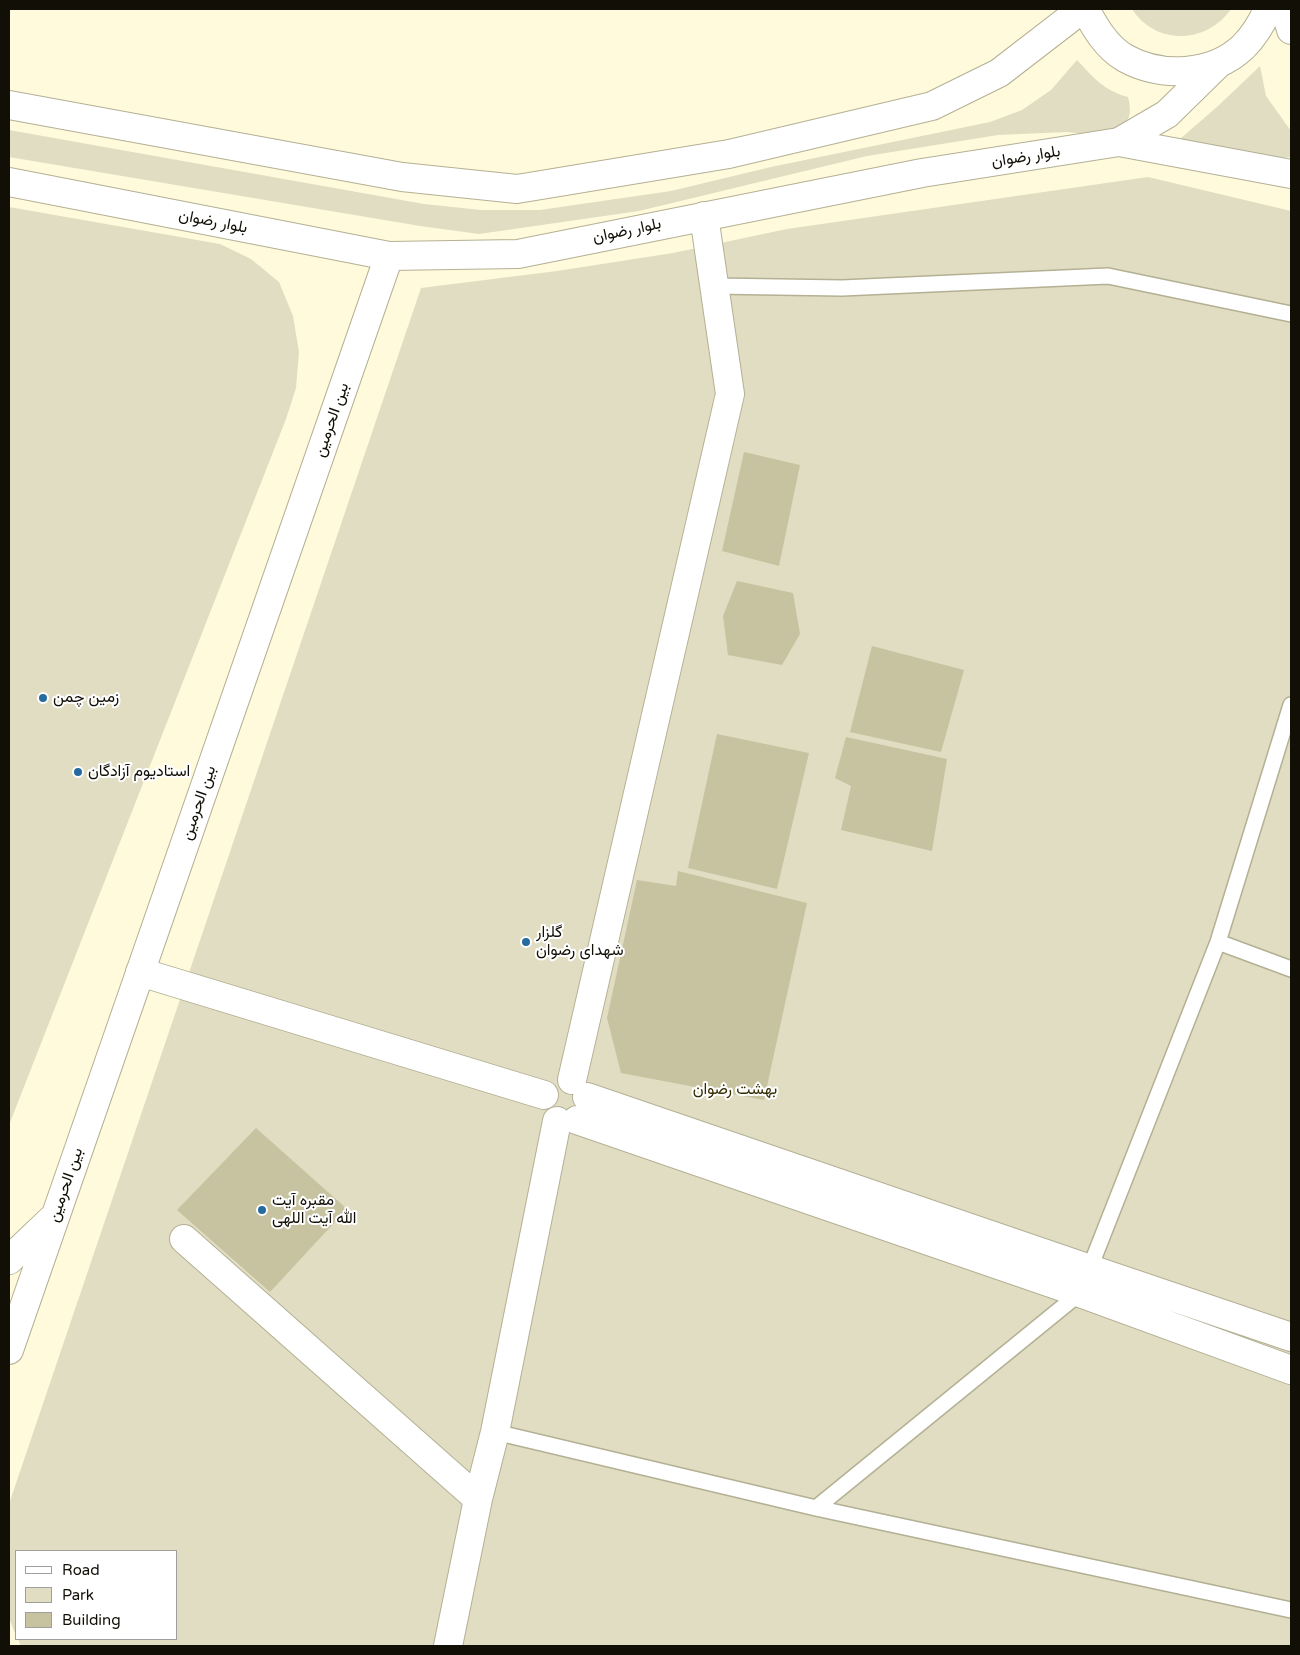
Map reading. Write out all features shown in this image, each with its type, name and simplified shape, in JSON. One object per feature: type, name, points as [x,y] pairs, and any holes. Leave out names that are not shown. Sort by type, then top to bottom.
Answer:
[{"type":"street","points":[[9,105],[402,177],[517,190],[729,154],[932,106],[998,73],[1083,9],[1100,36],[1124,58],[1155,70],[1188,72],[1219,63],[1242,47],[1260,26],[1268,9]]},
{"type":"street","points":[[1285,9],[1291,30]]},
{"type":"street","name":"بلوار رضوان","points":[[9,182],[389,256],[518,254],[922,173],[1119,142],[1167,114],[1219,63]]},
{"type":"street","points":[[1119,142],[1291,174]]},
{"type":"street","points":[[448,1646],[478,1500],[573,1104],[730,394],[704,216]]},
{"type":"street","name":"بین الحرمین","points":[[9,1350],[389,256]]},
{"type":"street","points":[[140,972],[544,1094],[551,1084],[557,1080],[564,1079],[573,1104]]},
{"type":"street","points":[[573,1104],[1085,1281],[1291,1337]]},
{"type":"street","points":[[9,1260],[55,1217]]},
{"type":"street","points":[[184,1239],[478,1500]]},
{"type":"street","points":[[1085,1281],[1291,1370]]},
{"type":"lane","points":[[714,286],[842,288],[1108,276],[1291,314]]},
{"type":"lane","points":[[816,1508],[1085,1281],[1218,942],[1291,705]]},
{"type":"lane","points":[[1218,942],[1291,969]]},
{"type":"lane","points":[[495,1432],[816,1508],[1291,1610]]},
{"type":"green space","points":[[1132,9],[1231,9],[1221,21],[1209,29],[1182,36],[1154,30],[1142,21]]},
{"type":"green space","points":[[1077,60],[1105,87],[1128,97],[1129,116],[1120,132],[998,135],[867,156],[639,211],[479,234],[420,226],[9,157],[9,130],[424,204],[481,210],[540,210],[671,191],[771,167],[990,122],[1022,110],[1051,90]]},
{"type":"green space","points":[[1260,66],[1266,96],[1291,131],[1291,157],[1280,158],[1220,146],[1173,145],[1218,106]]},
{"type":"green space","name":"بهشت رضوان","points":[[1148,177],[1291,211],[1291,1646],[21,1646],[18,1640],[178,1640],[178,1550],[15,1550],[15,1633],[9,1618],[9,1504],[421,288],[557,271],[673,253],[787,229]]},
{"type":"green space","name":"استادیوم آزادگان","points":[[9,207],[220,244],[251,259],[279,282],[293,316],[299,352],[296,388],[286,419],[9,1125]]},
{"type":"building","points":[[744,452],[800,465],[779,566],[722,551]]},
{"type":"building","points":[[737,581],[793,593],[800,634],[782,665],[728,655],[723,616]]},
{"type":"building","points":[[872,646],[964,670],[941,752],[850,732]]},
{"type":"building","points":[[717,734],[809,753],[777,889],[688,868]]},
{"type":"building","points":[[846,737],[947,759],[932,851],[841,830],[851,786],[835,778]]},
{"type":"building","points":[[678,871],[807,903],[764,1100],[621,1073],[607,1018],[637,880],[676,886]]},
{"type":"building","name":"مقبره آیت الله آیت اللهی","points":[[256,1128],[347,1209],[270,1292],[177,1210]]},
{"type":"place","name":"زمین چمن","points":[[43,698]]},
{"type":"place","name":"استادیوم آزادگان","points":[[78,772]]},
{"type":"place","name":"گلزار شهدای رضوان","points":[[526,942]]},
{"type":"place","name":"مقبره آیت الله آیت اللهی","points":[[262,1210]]}]
